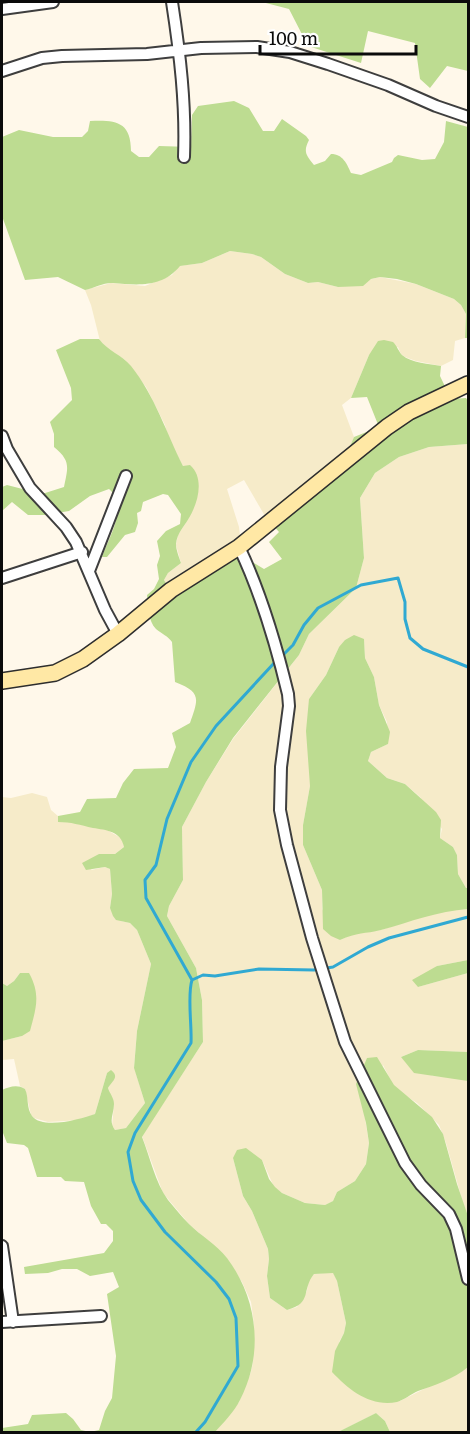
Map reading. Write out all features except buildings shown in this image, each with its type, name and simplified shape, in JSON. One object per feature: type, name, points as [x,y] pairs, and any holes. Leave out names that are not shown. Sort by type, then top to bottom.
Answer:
[{"type":"main road","points":[[2,681],[35,678],[55,673],[83,659],[118,634],[171,590],[239,547],[387,427],[409,412],[468,384]]},
{"type":"street","points":[[2,9],[53,2]]},
{"type":"street","points":[[172,2],[180,51],[185,126],[184,157]]},
{"type":"street","points":[[2,71],[42,58],[62,56],[137,55],[201,48],[257,47],[290,52],[377,81],[468,117]]},
{"type":"street","points":[[2,435],[7,449],[30,488],[66,527],[82,552],[105,610],[118,634]]},
{"type":"street","points":[[89,571],[126,476]]},
{"type":"street","points":[[239,547],[261,599],[288,694],[288,714],[281,766],[280,810],[312,938],[345,1042],[405,1163],[421,1185],[449,1214],[456,1229],[468,1279]]},
{"type":"street","points":[[2,578],[82,552]]},
{"type":"street","points":[[2,1246],[7,1322],[101,1316]]},
{"type":"shaded area","points":[[230,251],[261,257],[285,274],[308,283],[318,282],[338,287],[380,277],[416,284],[454,299],[461,305],[466,314],[465,338],[455,341],[453,360],[441,366],[405,357],[398,347],[369,355],[351,398],[342,405],[354,437],[348,451],[265,516],[244,480],[227,489],[240,536],[231,546],[168,587],[164,580],[168,573],[181,563],[176,545],[178,535],[189,518],[183,466],[146,387],[124,359],[111,352],[100,341],[85,290],[111,283],[145,286],[172,275],[179,266],[202,263]]},
{"type":"shaded area","points":[[468,444],[468,888],[458,874],[457,855],[453,847],[440,838],[442,829],[420,797],[405,784],[387,778],[368,761],[371,752],[388,744],[387,722],[379,705],[374,677],[365,658],[364,640],[339,647],[326,675],[309,699],[310,786],[303,825],[303,845],[322,890],[322,909],[340,940],[357,932],[381,930],[423,916],[468,909],[468,960],[437,966],[418,987],[468,973],[468,1052],[418,1050],[401,1057],[433,1076],[468,1081],[468,1216],[439,1125],[417,1103],[393,1085],[383,1065],[364,1112],[369,1143],[366,1164],[355,1181],[337,1192],[333,1201],[325,1205],[305,1203],[274,1187],[262,1160],[233,1158],[243,1196],[268,1249],[267,1276],[270,1298],[287,1310],[297,1307],[307,1291],[308,1281],[314,1274],[333,1272],[346,1323],[339,1342],[400,1401],[468,1367],[468,1432],[390,1432],[385,1421],[376,1413],[338,1432],[215,1432],[239,1402],[251,1372],[254,1324],[251,1302],[242,1282],[226,1257],[189,1224],[163,1193],[142,1136],[203,1042],[202,1000],[196,968],[167,916],[169,906],[183,880],[182,827],[233,739],[299,655],[309,634],[356,588],[364,558],[360,498],[375,473],[399,457],[429,447]]},
{"type":"shaded area","points":[[32,793],[47,797],[51,810],[58,816],[58,822],[76,822],[107,830],[121,838],[123,842],[124,847],[115,854],[99,854],[91,870],[105,867],[110,869],[112,894],[110,908],[121,921],[130,923],[137,930],[151,964],[137,1031],[134,1067],[145,1103],[126,1128],[115,1130],[112,1126],[114,1105],[108,1088],[110,1084],[107,1073],[95,1114],[81,1120],[48,1122],[31,1115],[25,1089],[20,1086],[14,1059],[2,1060],[2,1041],[22,1036],[20,973],[7,986],[2,983],[2,797],[11,798]]},
{"type":"green space","points":[[262,2],[468,2],[468,71],[447,66],[430,88],[420,79],[415,43],[368,31],[361,63],[308,46],[289,9]]},
{"type":"green space","points":[[234,101],[249,108],[263,131],[274,131],[282,119],[306,136],[309,140],[306,153],[314,165],[325,161],[331,154],[335,154],[344,160],[351,173],[361,175],[392,162],[398,155],[422,160],[435,159],[444,142],[446,121],[468,127],[468,338],[465,338],[466,314],[461,305],[454,299],[416,284],[380,277],[371,279],[363,286],[338,287],[318,282],[308,283],[285,274],[261,257],[230,251],[202,263],[180,266],[165,278],[149,284],[110,283],[85,290],[58,277],[25,280],[2,216],[2,137],[19,130],[53,137],[82,137],[88,131],[90,121],[107,121],[120,124],[125,128],[131,151],[139,157],[149,157],[159,146],[191,147],[192,115],[198,106]]},
{"type":"green space","points":[[80,339],[99,339],[131,366],[154,402],[183,466],[190,465],[195,470],[199,484],[197,498],[189,518],[179,533],[176,549],[181,563],[168,573],[164,580],[168,587],[231,546],[239,562],[254,563],[264,569],[282,559],[269,542],[279,532],[265,516],[348,451],[354,437],[379,427],[367,397],[351,398],[369,355],[378,341],[393,342],[402,355],[410,360],[441,366],[440,376],[451,399],[466,398],[468,401],[468,444],[429,447],[399,457],[375,473],[360,498],[364,558],[356,588],[309,634],[299,655],[233,738],[182,827],[183,880],[169,906],[167,916],[196,968],[202,1000],[203,1042],[142,1137],[163,1193],[189,1224],[227,1258],[245,1291],[251,1309],[255,1346],[248,1382],[235,1409],[215,1432],[90,1432],[99,1430],[112,1398],[116,1356],[107,1294],[119,1287],[113,1272],[90,1276],[77,1269],[62,1269],[48,1273],[25,1274],[24,1267],[104,1253],[113,1241],[113,1231],[106,1224],[101,1224],[91,1206],[84,1182],[65,1181],[61,1177],[37,1177],[28,1148],[24,1145],[7,1143],[3,1133],[2,1090],[10,1087],[25,1089],[32,1116],[37,1120],[53,1123],[95,1114],[107,1073],[111,1070],[115,1077],[108,1088],[114,1102],[112,1120],[115,1130],[126,1128],[145,1103],[134,1068],[137,1031],[151,964],[137,930],[130,923],[116,920],[113,916],[110,908],[112,894],[110,869],[105,867],[86,870],[82,863],[99,854],[115,854],[124,847],[120,838],[112,832],[58,822],[58,816],[80,812],[87,799],[116,798],[123,783],[134,769],[168,768],[176,747],[172,733],[190,723],[196,702],[196,697],[190,689],[175,682],[172,642],[153,626],[148,608],[147,595],[154,589],[159,579],[157,565],[160,556],[157,541],[166,531],[180,524],[181,514],[168,495],[163,494],[143,502],[141,511],[137,513],[138,523],[135,532],[125,535],[107,557],[102,557],[113,531],[117,513],[115,496],[109,489],[90,496],[69,511],[28,515],[12,502],[2,511],[2,487],[7,485],[42,494],[64,487],[67,465],[63,456],[54,447],[54,434],[50,422],[72,400],[71,388],[56,350]]},
{"type":"green space","points":[[354,635],[364,639],[365,658],[374,677],[379,705],[390,732],[388,744],[371,752],[368,761],[387,778],[405,784],[436,812],[441,820],[440,838],[453,847],[457,855],[458,874],[468,888],[468,909],[435,914],[340,940],[323,929],[322,890],[303,845],[303,825],[310,786],[306,731],[309,699],[326,675],[339,647]]},
{"type":"green space","points":[[468,960],[468,973],[418,987],[412,980],[437,966]]},
{"type":"green space","points":[[20,973],[29,973],[35,988],[36,1002],[30,1031],[22,1036],[2,1041],[2,983],[7,986]]},
{"type":"green space","points":[[418,1050],[468,1052],[468,1081],[414,1073],[401,1057]]},
{"type":"green space","points":[[377,1057],[394,1085],[432,1117],[443,1134],[468,1216],[468,1367],[451,1378],[400,1401],[387,1403],[361,1396],[332,1372],[335,1351],[346,1323],[337,1281],[333,1273],[314,1274],[304,1300],[295,1307],[287,1310],[270,1298],[267,1276],[268,1249],[243,1196],[233,1158],[237,1150],[246,1148],[262,1160],[269,1179],[282,1193],[305,1203],[325,1205],[333,1201],[337,1192],[355,1181],[366,1164],[369,1143],[356,1084],[367,1058]]},
{"type":"green space","points":[[66,1413],[81,1430],[90,1432],[2,1432],[2,1428],[28,1424],[32,1415]]},
{"type":"green space","points":[[376,1413],[385,1421],[390,1432],[338,1432]]},
{"type":"waterway","points":[[281,657],[293,645],[304,625],[318,608],[361,585],[398,578],[405,602],[405,619],[410,638],[423,649],[468,667]]},
{"type":"waterway","points":[[196,1432],[205,1422],[238,1366],[236,1318],[229,1299],[216,1282],[165,1232],[141,1200],[133,1181],[128,1152],[135,1133],[191,1043],[192,980],[146,898],[145,880],[156,865],[167,819],[191,762],[216,726],[276,661]]},
{"type":"waterway","points":[[192,980],[203,975],[215,976],[259,969],[314,970],[333,967],[389,938],[468,917]]}]
